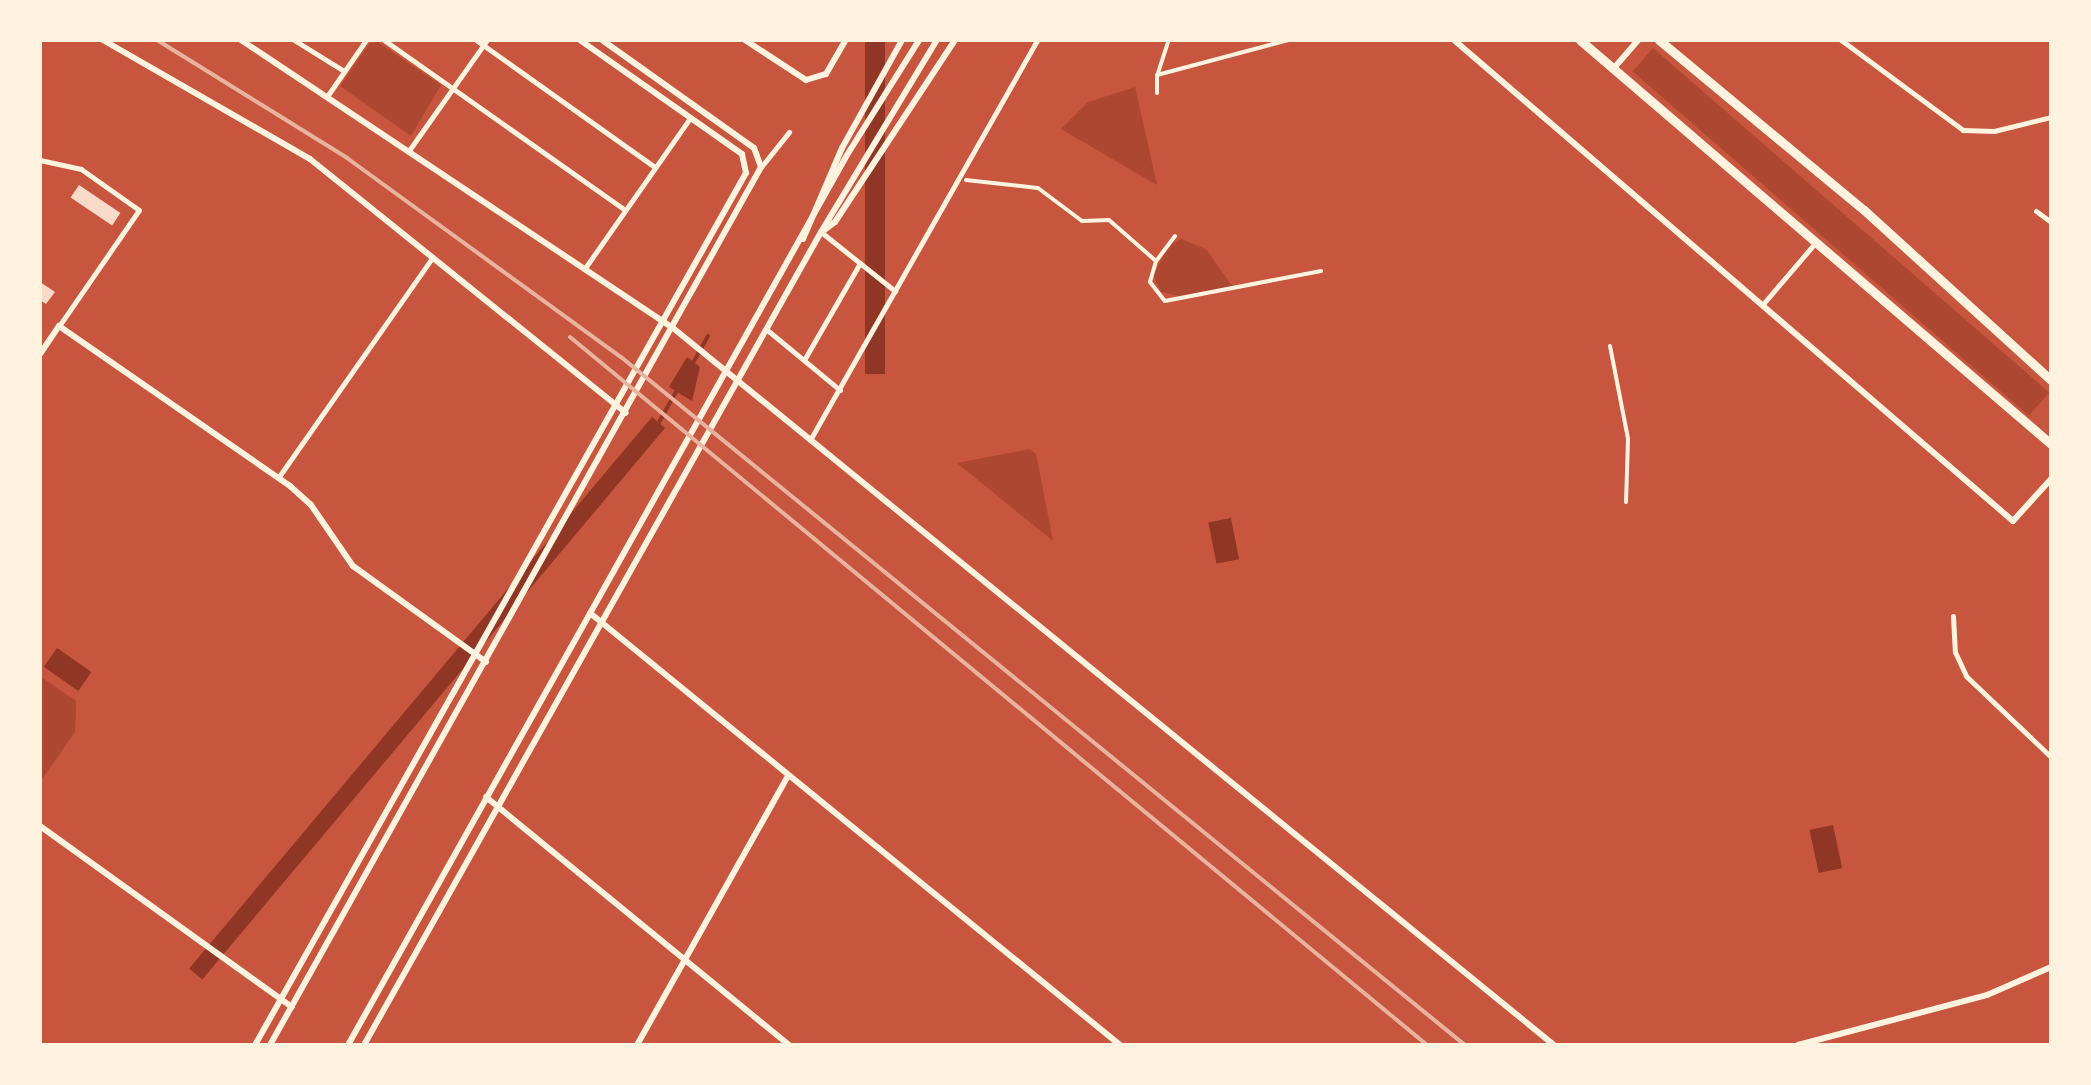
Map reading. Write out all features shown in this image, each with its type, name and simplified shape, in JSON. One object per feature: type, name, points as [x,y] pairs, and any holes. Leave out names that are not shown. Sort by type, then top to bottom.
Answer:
[{"type":"highway","points":[[1580,40],[2051,444]]},
{"type":"highway","points":[[1658,40],[1835,185],[2051,380]]},
{"type":"street","points":[[103,40],[310,159],[626,412]]},
{"type":"street","points":[[241,40],[674,328],[1554,1045]]},
{"type":"street","points":[[294,40],[344,71]]},
{"type":"street","points":[[328,95],[366,40]]},
{"type":"street","points":[[384,40],[625,210]]},
{"type":"street","points":[[476,40],[485,42],[656,166]]},
{"type":"street","points":[[254,1045],[746,172],[742,154],[580,40]]},
{"type":"street","points":[[602,40],[754,148],[760,167]]},
{"type":"street","points":[[746,40],[806,80],[826,74],[846,40]]},
{"type":"street","points":[[803,240],[842,148],[902,40]]},
{"type":"street","points":[[348,1045],[726,370],[919,40]]},
{"type":"street","points":[[364,1045],[821,232],[938,40]]},
{"type":"street","points":[[821,232],[835,222],[955,40]]},
{"type":"street","points":[[810,440],[1036,40]]},
{"type":"street","points":[[1157,93],[1157,75],[1169,40]]},
{"type":"street","points":[[1157,75],[1289,40]]},
{"type":"street","points":[[1454,40],[2013,521],[2051,480]]},
{"type":"street","points":[[1614,68],[1638,40]]},
{"type":"street","points":[[1840,40],[1963,130],[1994,131],[2051,117]]},
{"type":"street","points":[[410,149],[485,42]]},
{"type":"street","points":[[585,268],[690,118]]},
{"type":"street","points":[[270,1045],[674,328],[760,167],[789,132]]},
{"type":"street","points":[[40,160],[81,169],[139,210],[40,354]]},
{"type":"street","points":[[966,180],[1038,188],[1082,222],[1109,220],[1156,261]]},
{"type":"street","points":[[2036,211],[2051,222]]},
{"type":"street","points":[[821,232],[895,291]]},
{"type":"street","points":[[1176,236],[1156,261],[1150,282],[1165,301],[1321,272]]},
{"type":"street","points":[[1763,304],[1816,242]]},
{"type":"street","points":[[278,478],[432,258]]},
{"type":"street","points":[[804,360],[860,263]]},
{"type":"street","points":[[60,326],[311,504],[353,566],[486,662]]},
{"type":"street","points":[[766,330],[840,390]]},
{"type":"street","points":[[1610,346],[1628,438],[1626,502]]},
{"type":"street","points":[[590,613],[1120,1045]]},
{"type":"street","points":[[1953,616],[1955,652],[1976,690],[2051,757]]},
{"type":"street","points":[[637,1045],[788,776]]},
{"type":"street","points":[[486,797],[789,1045]]},
{"type":"street","points":[[40,826],[292,1007]]},
{"type":"street","points":[[1798,1045],[1987,995],[2051,967]]},
{"type":"shaded area","points":[[865,40],[885,40],[885,374],[865,374]]},
{"type":"shaded area","points":[[378,42],[441,85],[411,136],[340,86],[370,43]]},
{"type":"shaded area","points":[[1653,48],[2049,392],[2029,416],[1633,71]]},
{"type":"shaded area","points":[[1135,87],[1157,185],[1061,129],[1088,102]]},
{"type":"shaded area","points":[[1181,239],[1206,249],[1233,287],[1184,297],[1161,292],[1153,275],[1170,244]]},
{"type":"shaded area","points":[[687,357],[700,367],[692,401],[669,387]]},
{"type":"shaded area","points":[[652,417],[665,428],[202,979],[189,969]]},
{"type":"shaded area","points":[[1030,449],[1036,454],[1053,541],[957,463]]},
{"type":"shaded area","points":[[1231,518],[1239,559],[1216,564],[1208,522]]},
{"type":"shaded area","points":[[57,648],[91,672],[78,691],[44,667]]},
{"type":"shaded area","points":[[40,676],[76,701],[76,713],[75,732],[40,782]]},
{"type":"shaded area","points":[[1833,825],[1842,868],[1819,873],[1810,830]]},
{"type":"building","points":[[79,185],[120,213],[112,225],[71,197]]},
{"type":"building","points":[[40,282],[55,292],[46,304],[40,300]]},
{"type":"waterway","points":[[693,363],[708,336]]},
{"type":"waterway","points":[[658,424],[678,388]]},
{"type":"railway","points":[[157,40],[347,158],[621,357],[1465,1045]]},
{"type":"railway","points":[[570,337],[1427,1045]]}]
